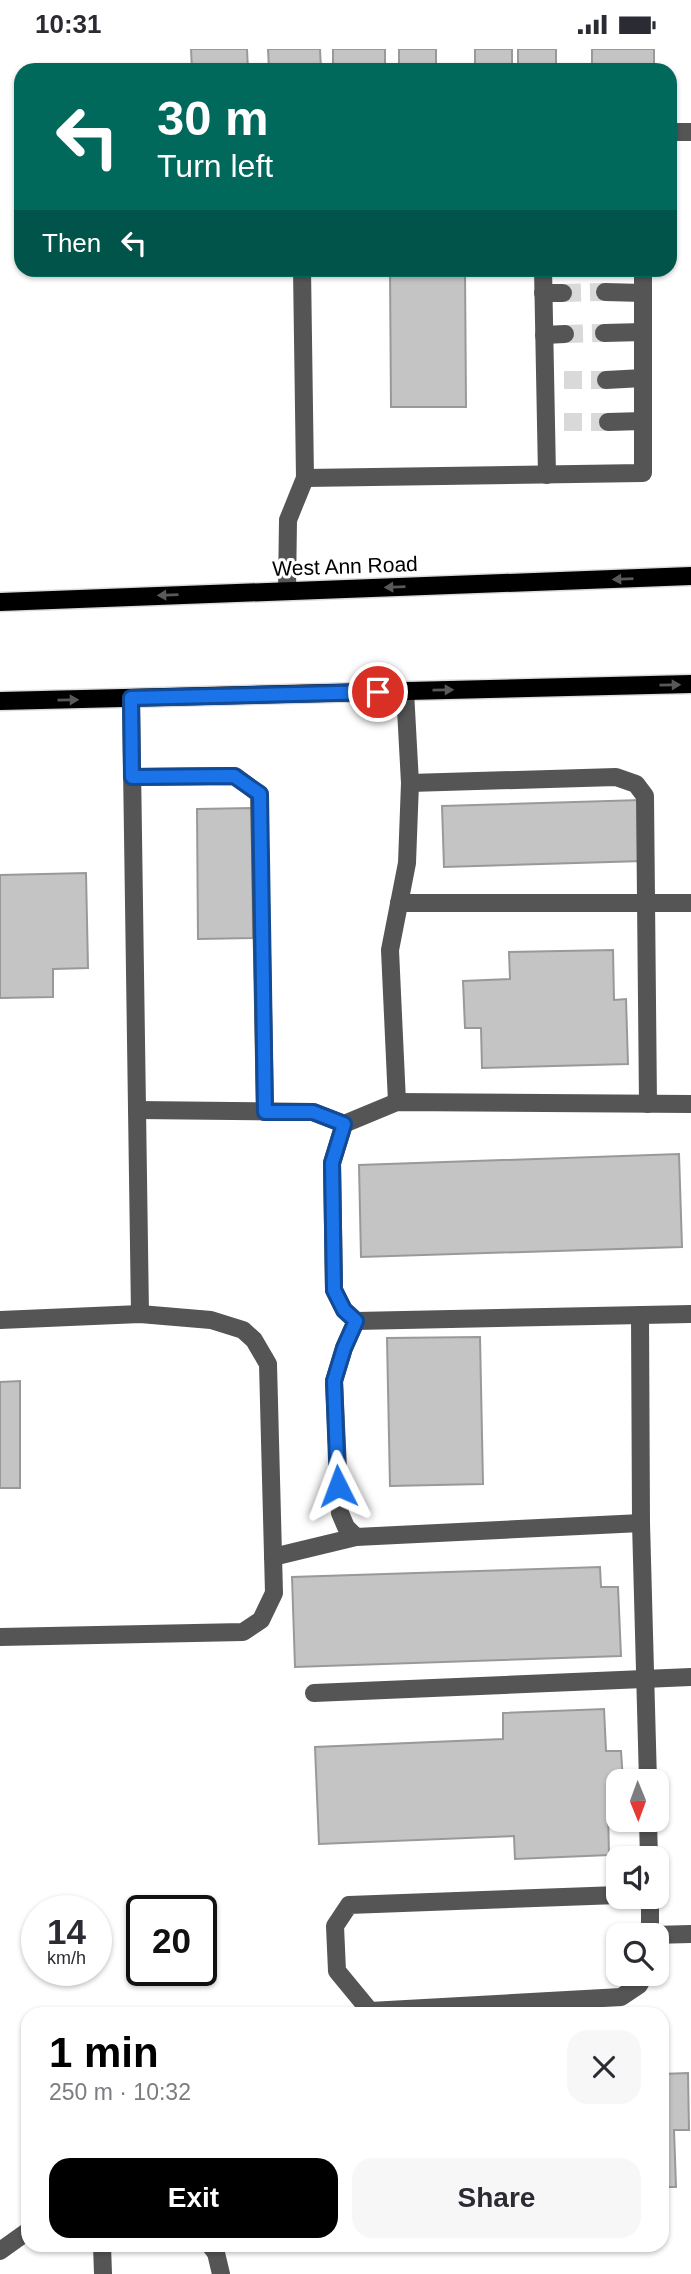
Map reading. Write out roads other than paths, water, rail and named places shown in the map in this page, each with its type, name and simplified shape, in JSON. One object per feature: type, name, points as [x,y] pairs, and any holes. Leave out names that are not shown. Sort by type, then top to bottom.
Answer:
[{"type":"main road","name":"West Ann Road","points":[[0,602],[691,576]]},
{"type":"main road","points":[[0,701],[691,684]]},
{"type":"lane","points":[[286,591],[288,520],[306,478],[302,277]]},
{"type":"lane","points":[[543,277],[545,381],[555,422],[547,475]]},
{"type":"lane","points":[[306,478],[643,473],[643,277]]},
{"type":"lane","points":[[605,292],[643,293]]},
{"type":"lane","points":[[543,293],[563,293]]},
{"type":"lane","points":[[604,333],[643,332]]},
{"type":"lane","points":[[544,335],[565,334]]},
{"type":"lane","points":[[606,380],[643,378]]},
{"type":"lane","points":[[545,381],[564,380]]},
{"type":"lane","points":[[608,422],[643,421]]},
{"type":"lane","points":[[397,1102],[390,950],[407,863],[410,783],[405,691]]},
{"type":"lane","points":[[131,698],[140,1314]]},
{"type":"lane","points":[[132,777],[234,776],[260,794],[265,1112]]},
{"type":"lane","points":[[410,783],[616,777],[636,784],[645,796],[648,1104]]},
{"type":"lane","points":[[399,903],[691,903]]},
{"type":"lane","points":[[137,1110],[313,1112],[344,1124],[397,1102],[691,1104]]},
{"type":"lane","points":[[344,1124],[332,1163],[334,1290],[344,1310],[356,1321],[691,1314]]},
{"type":"lane","points":[[0,1319],[140,1314],[211,1320],[243,1330],[254,1340],[268,1364],[274,1593],[261,1620],[243,1632],[0,1637]]},
{"type":"lane","points":[[640,1315],[641,1523],[648,1769]]},
{"type":"lane","points":[[356,1321],[334,1381],[340,1513],[346,1527],[356,1537]]},
{"type":"lane","points":[[273,1557],[356,1537],[641,1523]]},
{"type":"lane","points":[[314,1693],[691,1677]]},
{"type":"lane","points":[[365,2007],[337,1971],[335,1926],[349,1905],[606,1895]]},
{"type":"lane","points":[[669,1935],[691,1934]]},
{"type":"lane","points":[[464,2007],[621,1997],[638,1986]]},
{"type":"lane","points":[[0,2251],[21,2236]]},
{"type":"lane","points":[[102,2252],[103,2274]]},
{"type":"lane","points":[[215,2252],[221,2274]]},
{"type":"tunnel","points":[[563,293],[605,292]]},
{"type":"tunnel","points":[[565,334],[604,333]]},
{"type":"tunnel","points":[[564,380],[606,380]]},
{"type":"tunnel","points":[[564,422],[608,422]]}]
